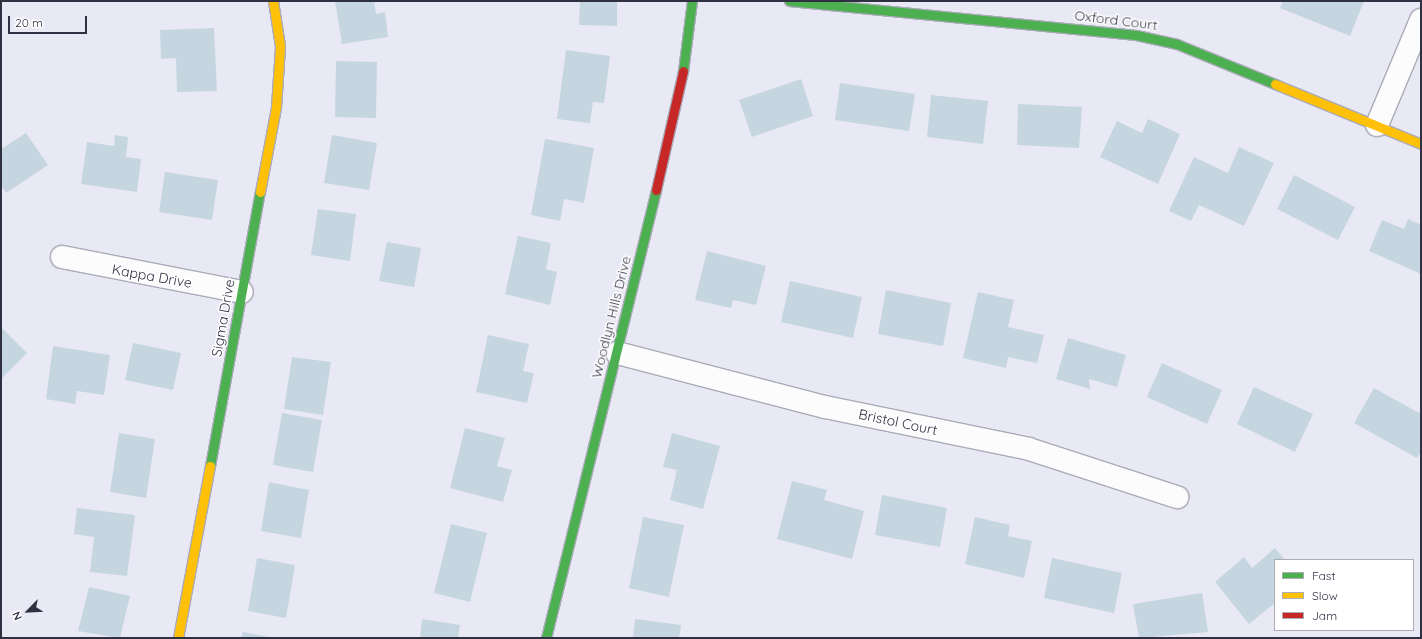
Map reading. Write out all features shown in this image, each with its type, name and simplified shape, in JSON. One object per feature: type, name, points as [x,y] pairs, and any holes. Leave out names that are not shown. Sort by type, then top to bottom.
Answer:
[{"type":"street","name":"Sigma Drive","points":[[178,638],[276,107],[280,46],[273,1]]},
{"type":"street","name":"Woodlyn Hills Drive","points":[[546,638],[681,88],[692,1]]},
{"type":"street","name":"Oxford Court","points":[[789,1],[1136,35],[1177,44],[1421,144]]},
{"type":"street","points":[[1377,125],[1421,20]]},
{"type":"street","name":"Kappa Drive","points":[[62,257],[242,292]]},
{"type":"street","name":"Bristol Court","points":[[617,353],[824,407],[1029,449],[1177,497]]},
{"type":"building","points":[[335,1],[374,1],[376,14],[385,12],[388,37],[342,44]]},
{"type":"building","points":[[580,1],[617,1],[617,26],[579,25]]},
{"type":"building","points":[[1283,1],[1364,1],[1350,36],[1280,8]]},
{"type":"building","points":[[214,28],[217,91],[177,92],[176,58],[161,59],[160,30]]},
{"type":"building","points":[[566,50],[610,56],[604,103],[593,102],[590,123],[557,119]]},
{"type":"building","points":[[336,61],[377,62],[376,118],[335,117]]},
{"type":"building","points":[[801,79],[813,116],[752,137],[739,100]]},
{"type":"building","points":[[840,83],[915,94],[909,131],[835,120]]},
{"type":"building","points":[[931,95],[988,101],[983,144],[927,137]]},
{"type":"building","points":[[1018,104],[1082,107],[1079,148],[1017,145]]},
{"type":"building","points":[[1148,119],[1180,134],[1158,184],[1100,157],[1117,121],[1142,133]]},
{"type":"building","points":[[26,133],[48,165],[6,193],[1,185],[1,149]]},
{"type":"building","points":[[115,135],[128,137],[126,157],[141,159],[137,192],[81,184],[87,142],[114,146]]},
{"type":"building","points":[[332,135],[377,143],[369,190],[324,183]]},
{"type":"building","points":[[545,139],[594,148],[584,203],[564,199],[560,221],[531,215]]},
{"type":"building","points":[[1239,147],[1274,163],[1244,226],[1199,205],[1191,221],[1169,211],[1194,157],[1228,173]]},
{"type":"building","points":[[165,172],[218,180],[212,220],[159,212]]},
{"type":"building","points":[[1294,175],[1355,207],[1338,240],[1277,209]]},
{"type":"building","points":[[318,209],[356,214],[350,261],[311,255]]},
{"type":"building","points":[[1408,219],[1421,225],[1421,274],[1369,251],[1382,220],[1404,229]]},
{"type":"building","points":[[518,236],[551,243],[546,269],[557,272],[550,305],[505,294]]},
{"type":"building","points":[[387,242],[421,248],[414,287],[379,281]]},
{"type":"building","points":[[707,251],[766,266],[756,305],[733,300],[731,308],[695,300]]},
{"type":"building","points":[[790,281],[862,297],[853,338],[781,322]]},
{"type":"building","points":[[886,290],[951,303],[943,346],[878,334]]},
{"type":"building","points":[[978,292],[1014,300],[1008,327],[1044,335],[1037,363],[1008,357],[1006,368],[963,358]]},
{"type":"building","points":[[1,327],[27,353],[1,379]]},
{"type":"building","points":[[488,335],[529,344],[523,371],[534,373],[527,403],[476,392]]},
{"type":"building","points":[[1068,338],[1126,355],[1117,387],[1089,379],[1090,389],[1056,379]]},
{"type":"building","points":[[133,343],[181,353],[173,390],[125,380]]},
{"type":"building","points":[[53,346],[110,355],[104,395],[77,391],[75,404],[46,399]]},
{"type":"building","points":[[292,357],[331,362],[323,415],[284,409]]},
{"type":"building","points":[[1162,363],[1222,390],[1207,424],[1147,397]]},
{"type":"building","points":[[1254,387],[1313,414],[1295,452],[1237,424]]},
{"type":"building","points":[[1374,388],[1421,414],[1421,451],[1417,458],[1354,423]]},
{"type":"building","points":[[282,413],[322,420],[313,472],[273,465]]},
{"type":"building","points":[[465,428],[505,438],[497,466],[512,470],[503,502],[450,488]]},
{"type":"building","points":[[119,433],[155,439],[146,498],[110,492]]},
{"type":"building","points":[[672,433],[720,446],[703,509],[670,500],[677,470],[663,467]]},
{"type":"building","points":[[792,481],[827,490],[824,500],[864,511],[852,559],[777,539]]},
{"type":"building","points":[[269,482],[309,490],[301,538],[261,531]]},
{"type":"building","points":[[882,495],[947,508],[940,547],[875,535]]},
{"type":"building","points":[[77,508],[135,515],[127,576],[90,572],[94,537],[74,534]]},
{"type":"building","points":[[643,517],[684,525],[669,597],[629,588]]},
{"type":"building","points":[[975,517],[1010,525],[1008,536],[1032,541],[1024,578],[965,564]]},
{"type":"building","points":[[451,524],[487,533],[470,602],[434,593]]},
{"type":"building","points":[[1275,548],[1284,559],[1274,559],[1274,604],[1249,624],[1215,582],[1244,557],[1252,568]]},
{"type":"building","points":[[257,558],[295,565],[286,618],[248,611]]},
{"type":"building","points":[[1052,558],[1122,573],[1114,613],[1044,598]]},
{"type":"building","points":[[89,587],[130,596],[120,638],[78,631]]},
{"type":"building","points":[[1202,593],[1208,632],[1139,638],[1133,604]]},
{"type":"building","points":[[422,619],[460,625],[458,638],[420,638]]},
{"type":"building","points":[[635,619],[681,625],[679,638],[633,638]]},
{"type":"building","points":[[243,632],[269,637],[269,638],[241,638]]},
{"type":"traffic: fast","points":[[683,71],[692,1]]},
{"type":"traffic: fast","points":[[789,1],[1136,35],[1177,44],[1275,84]]},
{"type":"traffic: fast","points":[[546,638],[656,190]]},
{"type":"traffic: fast","points":[[210,466],[260,192]]},
{"type":"traffic: slow","points":[[260,192],[276,107],[280,46],[273,1]]},
{"type":"traffic: slow","points":[[1275,84],[1421,144]]},
{"type":"traffic: slow","points":[[178,638],[210,466]]},
{"type":"traffic: jam","points":[[656,190],[683,71]]}]
